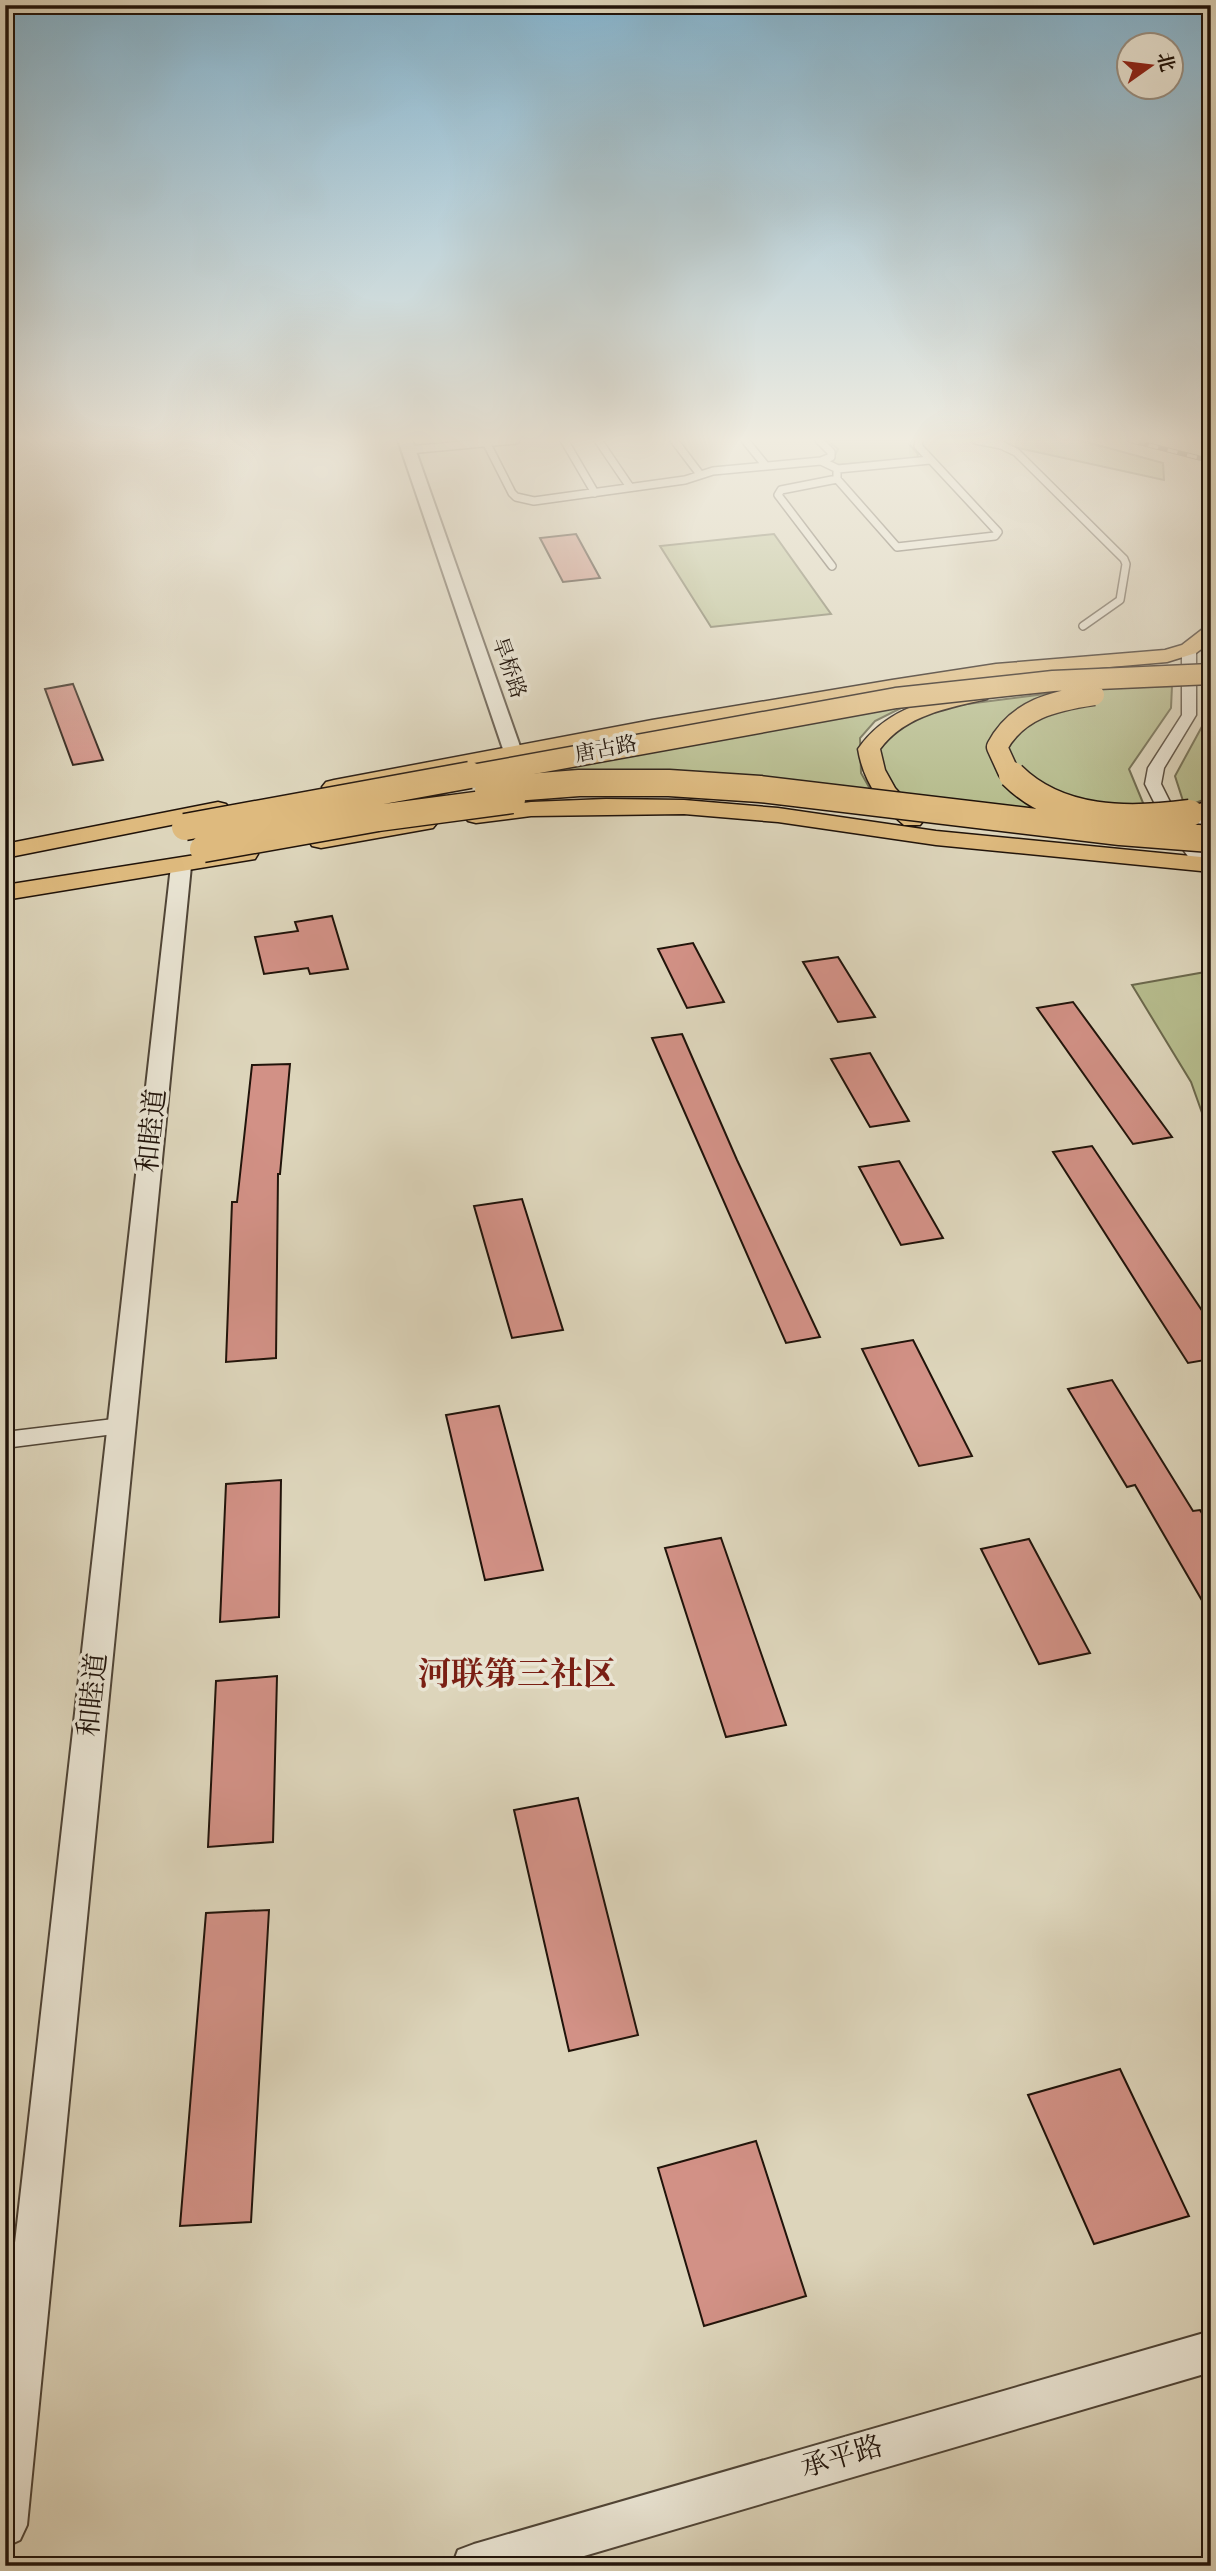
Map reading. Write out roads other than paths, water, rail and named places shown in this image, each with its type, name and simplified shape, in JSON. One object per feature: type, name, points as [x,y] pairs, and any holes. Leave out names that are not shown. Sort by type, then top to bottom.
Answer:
[{"type":"main road","points":[[5,851],[513,752],[938,679],[1167,656],[1189,649],[1211,632]]},
{"type":"main road","name":"唐古路","points":[[191,845],[828,709],[983,686],[1074,679],[1211,674]]},
{"type":"main road","points":[[936,838],[900,811],[881,785],[870,766],[869,749],[876,737],[888,725],[939,704],[1074,679]]},
{"type":"main road","points":[[1211,687],[1155,688],[1054,702],[1030,710],[1011,723],[997,747],[1000,758],[1022,785],[1045,800],[1076,811],[1126,819],[1160,818],[1211,808]]},
{"type":"main road","points":[[5,893],[191,845],[435,797],[512,787],[607,782],[701,783],[792,790],[1054,826],[1211,839]]},
{"type":"main road","name":"唐古路","points":[[5,878],[191,845],[478,803],[552,796],[675,792],[797,803],[1208,860]]},
{"type":"main road","points":[[5,861],[531,810],[606,806],[684,807],[778,814],[936,838],[1094,855],[1208,860]]},
{"type":"street","name":"旱桥路","points":[[447,560],[513,752]]},
{"type":"street","points":[[1189,649],[1189,715],[1156,768],[1153,784],[1174,825],[1208,860]]},
{"type":"street","points":[[1174,825],[1211,820]]},
{"type":"street","name":"和睦道","points":[[5,2525],[122,1426],[191,845]]},
{"type":"street","points":[[5,1440],[122,1426]]},
{"type":"street","name":"承平路","points":[[474,2566],[1211,2351]]},
{"type":"lane","points":[[827,560],[832,566]]},
{"type":"lane","points":[[1083,626],[1120,600],[1125,560]]},
{"type":"district","name":"河联第三社区","points":[[517,1676]]}]
